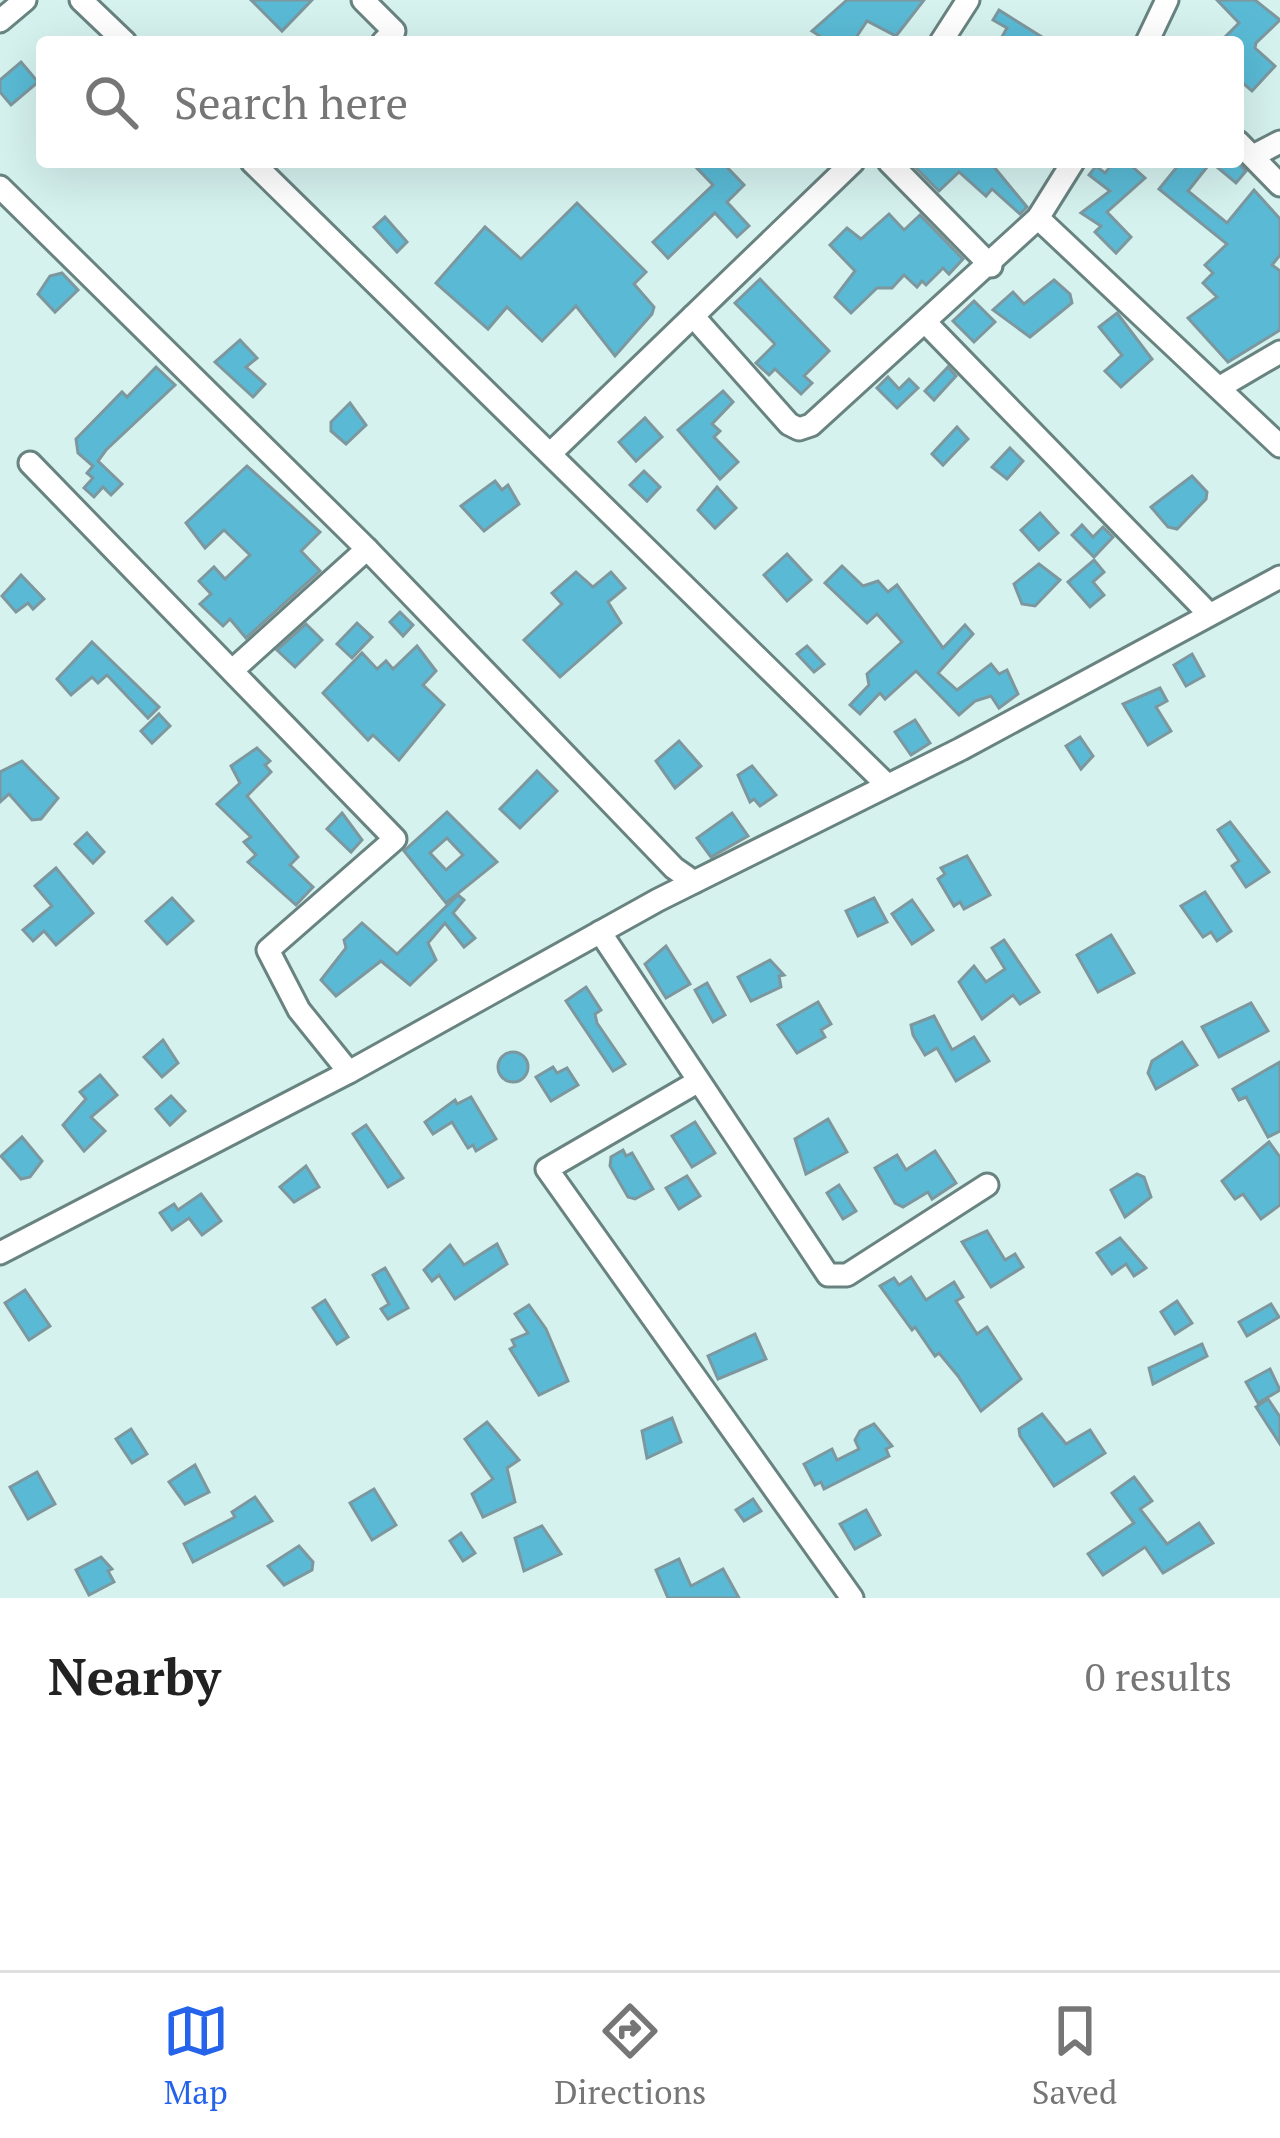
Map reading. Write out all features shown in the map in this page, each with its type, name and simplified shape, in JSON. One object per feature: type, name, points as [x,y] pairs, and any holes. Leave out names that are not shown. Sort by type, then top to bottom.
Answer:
[{"type":"street","points":[[0,21],[25,0]]},
{"type":"street","points":[[81,0],[119,36]]},
{"type":"street","points":[[363,0],[394,31],[389,36]]},
{"type":"street","points":[[945,36],[968,0]]},
{"type":"street","points":[[1150,36],[1167,0]]},
{"type":"street","points":[[1245,149],[1280,142]]},
{"type":"street","points":[[1245,149],[1280,185]]},
{"type":"street","points":[[260,168],[885,782]]},
{"type":"street","points":[[552,452],[847,168]]},
{"type":"street","points":[[895,168],[991,266]]},
{"type":"street","points":[[693,316],[799,429],[812,425],[991,266],[1038,218],[1069,168]]},
{"type":"street","points":[[0,187],[367,549],[674,868],[694,882]]},
{"type":"street","points":[[1038,218],[1222,386],[1280,446]]},
{"type":"street","points":[[927,324],[1208,614]]},
{"type":"street","points":[[1222,386],[1280,352]]},
{"type":"street","points":[[30,464],[235,668],[395,839],[268,950],[298,1010],[349,1072]]},
{"type":"street","points":[[235,668],[367,549]]},
{"type":"street","points":[[0,1253],[349,1072],[694,882],[885,782],[961,748],[1280,577]]},
{"type":"street","points":[[601,932],[828,1275],[848,1275],[987,1185]]},
{"type":"street","points":[[697,1082],[547,1169],[852,1598]]},
{"type":"building","points":[[251,0],[312,0],[282,31]]},
{"type":"building","points":[[847,0],[924,0],[896,36],[867,21],[857,36],[820,36],[812,31]]},
{"type":"building","points":[[1217,0],[1255,0],[1280,20],[1256,43],[1255,48],[1275,66],[1252,91],[1244,84],[1244,36],[1226,36],[1239,23]]},
{"type":"building","points":[[999,10],[1040,36],[1002,36],[1007,28],[993,20]]},
{"type":"building","points":[[21,62],[36,84],[11,105],[0,92],[0,80]]},
{"type":"building","points":[[697,168],[728,168],[744,185],[727,202],[749,226],[737,237],[715,213],[668,258],[653,242],[713,185]]},
{"type":"building","points":[[916,168],[995,168],[1027,207],[1020,214],[992,189],[986,196],[959,172],[939,191]]},
{"type":"building","points":[[1094,168],[1105,173],[1109,168],[1134,168],[1145,178],[1107,212],[1131,237],[1116,253],[1095,232],[1101,226],[1081,213],[1110,191],[1089,175]]},
{"type":"building","points":[[1176,168],[1206,168],[1188,191],[1227,223],[1254,190],[1280,219],[1280,255],[1272,265],[1280,271],[1280,330],[1228,362],[1188,318],[1217,297],[1203,283],[1213,273],[1205,265],[1227,244],[1159,189]]},
{"type":"building","points":[[1218,168],[1243,168],[1246,171],[1236,183]]},
{"type":"building","points":[[577,203],[646,272],[634,284],[654,307],[652,314],[615,356],[576,306],[542,341],[507,307],[488,329],[436,283],[485,227],[521,259]]},
{"type":"building","points":[[889,214],[904,230],[920,215],[963,259],[949,274],[943,268],[926,285],[922,281],[917,287],[904,275],[892,288],[877,288],[851,313],[835,297],[855,271],[830,245],[847,228],[861,239]]},
{"type":"building","points":[[385,217],[407,242],[397,252],[374,227]]},
{"type":"building","points":[[62,273],[78,290],[55,312],[38,294],[50,276]]},
{"type":"building","points":[[760,279],[829,351],[804,376],[812,383],[801,394],[775,369],[769,375],[756,363],[775,344],[735,303]]},
{"type":"building","points":[[1054,280],[1070,294],[1072,303],[1030,337],[993,310],[1013,292],[1024,304]]},
{"type":"building","points":[[974,301],[995,322],[974,342],[953,321]]},
{"type":"building","points":[[1117,313],[1152,359],[1121,387],[1105,371],[1122,355],[1099,327]]},
{"type":"building","points":[[240,340],[257,358],[246,367],[265,384],[253,397],[215,362]]},
{"type":"building","points":[[156,367],[175,385],[98,461],[122,484],[111,495],[103,487],[94,497],[84,488],[93,478],[87,473],[93,466],[78,453],[76,439],[122,392],[127,397]]},
{"type":"building","points":[[948,367],[956,376],[934,400],[925,391]]},
{"type":"building","points":[[888,377],[899,389],[909,379],[918,388],[897,408],[877,388]]},
{"type":"building","points":[[723,391],[733,402],[712,424],[720,431],[714,437],[738,462],[720,479],[678,430]]},
{"type":"building","points":[[350,403],[366,425],[346,444],[331,431],[331,422]]},
{"type":"building","points":[[645,418],[662,437],[636,461],[619,442]]},
{"type":"building","points":[[957,427],[968,439],[943,465],[932,454]]},
{"type":"building","points":[[1010,448],[1023,461],[1007,479],[992,467]]},
{"type":"building","points":[[247,466],[320,532],[301,551],[320,571],[246,638],[230,619],[223,626],[200,604],[211,594],[199,581],[214,567],[225,579],[250,555],[224,530],[205,548],[186,523]]},
{"type":"building","points":[[644,471],[660,487],[647,501],[630,485]]},
{"type":"building","points":[[1192,476],[1207,492],[1206,499],[1177,529],[1168,527],[1151,507]]},
{"type":"building","points":[[495,481],[502,490],[508,485],[519,504],[484,531],[461,506]]},
{"type":"building","points":[[717,487],[736,508],[715,528],[698,510]]},
{"type":"building","points":[[1040,513],[1058,533],[1039,550],[1021,530]]},
{"type":"building","points":[[1082,525],[1093,537],[1103,527],[1113,537],[1094,557],[1072,535]]},
{"type":"building","points":[[787,554],[811,580],[787,601],[764,575]]},
{"type":"building","points":[[1094,560],[1104,572],[1093,582],[1104,595],[1090,607],[1068,582]]},
{"type":"building","points":[[1039,564],[1060,580],[1035,606],[1022,604],[1014,584]]},
{"type":"building","points":[[842,566],[863,586],[878,581],[888,592],[897,585],[943,648],[965,625],[973,634],[938,673],[957,690],[991,664],[999,674],[1007,670],[1018,694],[999,708],[991,696],[975,701],[959,715],[916,671],[885,699],[880,693],[860,714],[850,705],[869,685],[867,674],[902,642],[877,614],[867,623],[825,583]]},
{"type":"building","points":[[576,572],[593,587],[611,572],[625,588],[608,602],[621,623],[560,677],[524,640],[562,604],[552,593]]},
{"type":"building","points":[[21,575],[44,599],[33,609],[28,603],[16,612],[2,596]]},
{"type":"building","points":[[400,612],[413,625],[403,636],[390,622]]},
{"type":"building","points":[[357,623],[372,637],[352,658],[337,644]]},
{"type":"building","points":[[306,624],[322,640],[295,667],[277,650]]},
{"type":"building","points":[[92,642],[159,707],[148,718],[107,675],[98,683],[92,677],[71,695],[57,679]]},
{"type":"building","points":[[417,646],[436,671],[423,685],[444,705],[399,760],[373,735],[368,740],[323,693],[362,653],[377,669],[386,661],[393,669]]},
{"type":"building","points":[[807,646],[824,664],[814,672],[797,654]]},
{"type":"building","points":[[1192,654],[1204,676],[1186,686],[1174,665]]},
{"type":"building","points":[[1160,688],[1167,701],[1156,707],[1171,731],[1148,745],[1123,704]]},
{"type":"building","points":[[159,714],[170,726],[152,743],[141,731]]},
{"type":"building","points":[[915,720],[930,743],[911,755],[895,732]]},
{"type":"building","points":[[1080,737],[1093,756],[1081,769],[1066,746]]},
{"type":"building","points":[[679,741],[701,766],[675,788],[656,761]]},
{"type":"building","points":[[257,748],[270,761],[265,765],[271,772],[247,796],[298,857],[290,865],[313,887],[296,905],[248,862],[256,855],[244,842],[251,837],[217,804],[240,783],[231,766]]},
{"type":"building","points":[[22,761],[58,798],[41,819],[32,820],[9,794],[0,802],[0,772]]},
{"type":"building","points":[[752,766],[776,795],[760,806],[754,799],[750,802],[738,775]]},
{"type":"building","points":[[537,771],[557,791],[520,828],[500,809]]},
{"type":"building","points":[[447,812],[497,862],[446,903],[404,851]],"holes":[[[447,838],[463,855],[446,870],[430,853]]]},
{"type":"building","points":[[342,813],[362,840],[351,852],[327,829]]},
{"type":"building","points":[[732,813],[748,836],[711,857],[697,838]]},
{"type":"building","points":[[1230,822],[1269,872],[1246,887],[1232,866],[1239,861],[1218,830]]},
{"type":"building","points":[[87,833],[104,852],[93,863],[75,844]]},
{"type":"building","points":[[967,856],[990,895],[964,909],[960,902],[954,906],[938,879],[945,874],[941,868]]},
{"type":"building","points":[[56,868],[93,913],[56,945],[44,931],[33,941],[23,930],[52,906],[35,886]]},
{"type":"building","points":[[1205,892],[1231,931],[1217,941],[1211,932],[1203,937],[1181,906]]},
{"type":"building","points":[[458,895],[464,900],[453,913],[475,938],[464,947],[445,923],[428,943],[436,960],[410,985],[381,961],[336,996],[321,980],[346,948],[344,940],[362,923],[397,954]]},
{"type":"building","points":[[172,898],[193,921],[167,944],[146,921]]},
{"type":"building","points":[[874,898],[887,922],[858,936],[846,911]]},
{"type":"building","points":[[912,900],[933,930],[912,944],[892,914]]},
{"type":"building","points":[[1111,935],[1134,973],[1098,992],[1077,955]]},
{"type":"building","points":[[1004,940],[1039,992],[1020,1004],[1013,995],[982,1019],[959,982],[974,966],[986,982],[1005,969],[992,948]]},
{"type":"building","points":[[666,946],[690,984],[666,998],[645,964]]},
{"type":"building","points":[[770,960],[784,975],[779,976],[781,987],[751,1001],[738,977]]},
{"type":"building","points":[[707,983],[725,1015],[713,1022],[695,990]]},
{"type":"building","points":[[586,987],[601,1010],[595,1014],[597,1023],[625,1064],[613,1071],[566,1001]]},
{"type":"building","points":[[818,1002],[831,1024],[821,1030],[825,1037],[797,1053],[778,1025]]},
{"type":"building","points":[[1251,1003],[1268,1031],[1219,1057],[1202,1027]]},
{"type":"building","points":[[934,1016],[952,1050],[974,1037],[989,1061],[956,1081],[937,1048],[925,1055],[913,1035],[911,1025]]},
{"type":"building","points":[[163,1040],[178,1063],[162,1077],[144,1057]]},
{"type":"building","points":[[1182,1042],[1197,1065],[1156,1089],[1148,1073],[1152,1061]]},
{"type":"building","points":[[513,1052],[524,1056],[528,1067],[524,1078],[513,1082],[502,1078],[498,1067],[502,1056]]},
{"type":"building","points":[[1280,1062],[1280,1131],[1268,1137],[1246,1097],[1239,1100],[1233,1089]]},
{"type":"building","points":[[553,1067],[557,1073],[567,1068],[578,1085],[551,1101],[536,1077]]},
{"type":"building","points":[[100,1075],[117,1095],[91,1117],[105,1131],[84,1151],[63,1125],[86,1099],[80,1092]]},
{"type":"building","points":[[171,1096],[185,1111],[170,1125],[156,1109]]},
{"type":"building","points":[[471,1097],[496,1139],[476,1151],[473,1145],[468,1148],[452,1122],[433,1134],[425,1122],[455,1100],[457,1104]]},
{"type":"building","points":[[828,1119],[847,1152],[806,1174],[795,1139]]},
{"type":"building","points":[[695,1122],[715,1153],[692,1167],[672,1136]]},
{"type":"building","points":[[366,1125],[403,1178],[388,1187],[353,1134]]},
{"type":"building","points":[[22,1137],[42,1161],[30,1177],[21,1179],[1,1156]]},
{"type":"building","points":[[1269,1142],[1280,1157],[1280,1205],[1261,1219],[1243,1194],[1235,1199],[1222,1181]]},
{"type":"building","points":[[623,1150],[626,1156],[632,1153],[653,1189],[635,1199],[628,1197],[610,1166],[611,1157]]},
{"type":"building","points":[[935,1151],[956,1183],[932,1199],[928,1192],[903,1207],[895,1203],[875,1168],[897,1155],[906,1170]]},
{"type":"building","points":[[306,1166],[319,1187],[294,1202],[280,1187]]},
{"type":"building","points":[[1137,1174],[1144,1177],[1151,1197],[1125,1217],[1111,1190]]},
{"type":"building","points":[[687,1176],[700,1196],[679,1209],[666,1188]]},
{"type":"building","points":[[839,1185],[856,1211],[843,1219],[827,1193]]},
{"type":"building","points":[[201,1194],[221,1221],[202,1235],[189,1218],[172,1230],[160,1213],[174,1204],[178,1210]]},
{"type":"building","points":[[987,1231],[1005,1260],[1015,1254],[1023,1267],[991,1287],[962,1242]]},
{"type":"building","points":[[1120,1238],[1146,1268],[1134,1276],[1126,1264],[1112,1274],[1097,1253]]},
{"type":"building","points":[[497,1244],[507,1264],[455,1299],[439,1275],[432,1281],[424,1270],[450,1245],[464,1265]]},
{"type":"building","points":[[385,1268],[408,1308],[388,1319],[381,1309],[389,1304],[373,1275]]},
{"type":"building","points":[[911,1277],[926,1300],[954,1282],[963,1297],[956,1301],[977,1334],[987,1327],[1021,1379],[981,1411],[958,1376],[939,1353],[935,1356],[915,1327],[912,1330],[880,1286],[894,1278],[899,1285]]},
{"type":"building","points":[[25,1290],[50,1326],[29,1340],[5,1303]]},
{"type":"building","points":[[325,1300],[348,1337],[337,1344],[313,1308]]},
{"type":"building","points":[[1177,1301],[1192,1323],[1175,1334],[1161,1312]]},
{"type":"building","points":[[1271,1304],[1279,1317],[1247,1336],[1239,1322]]},
{"type":"building","points":[[529,1305],[546,1329],[568,1381],[539,1395],[510,1349],[515,1346],[512,1340],[528,1333],[515,1314]]},
{"type":"building","points":[[755,1334],[766,1359],[718,1379],[708,1356]]},
{"type":"building","points":[[1202,1344],[1207,1356],[1153,1384],[1149,1368]]},
{"type":"building","points":[[1270,1369],[1280,1390],[1258,1403],[1246,1382]]},
{"type":"building","points":[[1268,1399],[1280,1417],[1280,1444],[1256,1407]]},
{"type":"building","points":[[1042,1414],[1066,1444],[1090,1430],[1105,1453],[1054,1486],[1020,1436],[1019,1429]]},
{"type":"building","points":[[672,1418],[681,1442],[647,1458],[642,1431]]},
{"type":"building","points":[[487,1422],[519,1460],[507,1468],[515,1502],[483,1517],[472,1494],[493,1479],[465,1439]]},
{"type":"building","points":[[874,1424],[892,1446],[886,1449],[889,1456],[824,1489],[821,1482],[815,1485],[804,1464],[832,1449],[837,1460],[859,1449],[855,1440],[860,1431]]},
{"type":"building","points":[[131,1429],[147,1454],[132,1463],[116,1439]]},
{"type":"building","points":[[195,1465],[209,1492],[185,1504],[169,1482]]},
{"type":"building","points":[[37,1472],[55,1504],[28,1519],[10,1487]]},
{"type":"building","points":[[1134,1477],[1152,1501],[1140,1509],[1167,1544],[1199,1523],[1213,1543],[1163,1573],[1145,1547],[1103,1575],[1088,1554],[1134,1523],[1112,1493]]},
{"type":"building","points":[[374,1489],[396,1525],[372,1540],[350,1503]]},
{"type":"building","points":[[255,1497],[272,1521],[193,1562],[184,1544],[235,1517],[232,1512]]},
{"type":"building","points":[[753,1499],[761,1511],[744,1521],[736,1510]]},
{"type":"building","points":[[866,1510],[880,1535],[855,1549],[840,1524]]},
{"type":"building","points":[[542,1526],[561,1554],[524,1571],[515,1538]]},
{"type":"building","points":[[461,1533],[475,1553],[463,1561],[450,1541]]},
{"type":"building","points":[[299,1546],[313,1562],[312,1570],[284,1585],[268,1566]]},
{"type":"building","points":[[101,1557],[112,1569],[108,1571],[114,1582],[89,1595],[76,1570]]},
{"type":"building","points":[[679,1559],[691,1586],[723,1569],[739,1598],[668,1598],[656,1570]]}]
